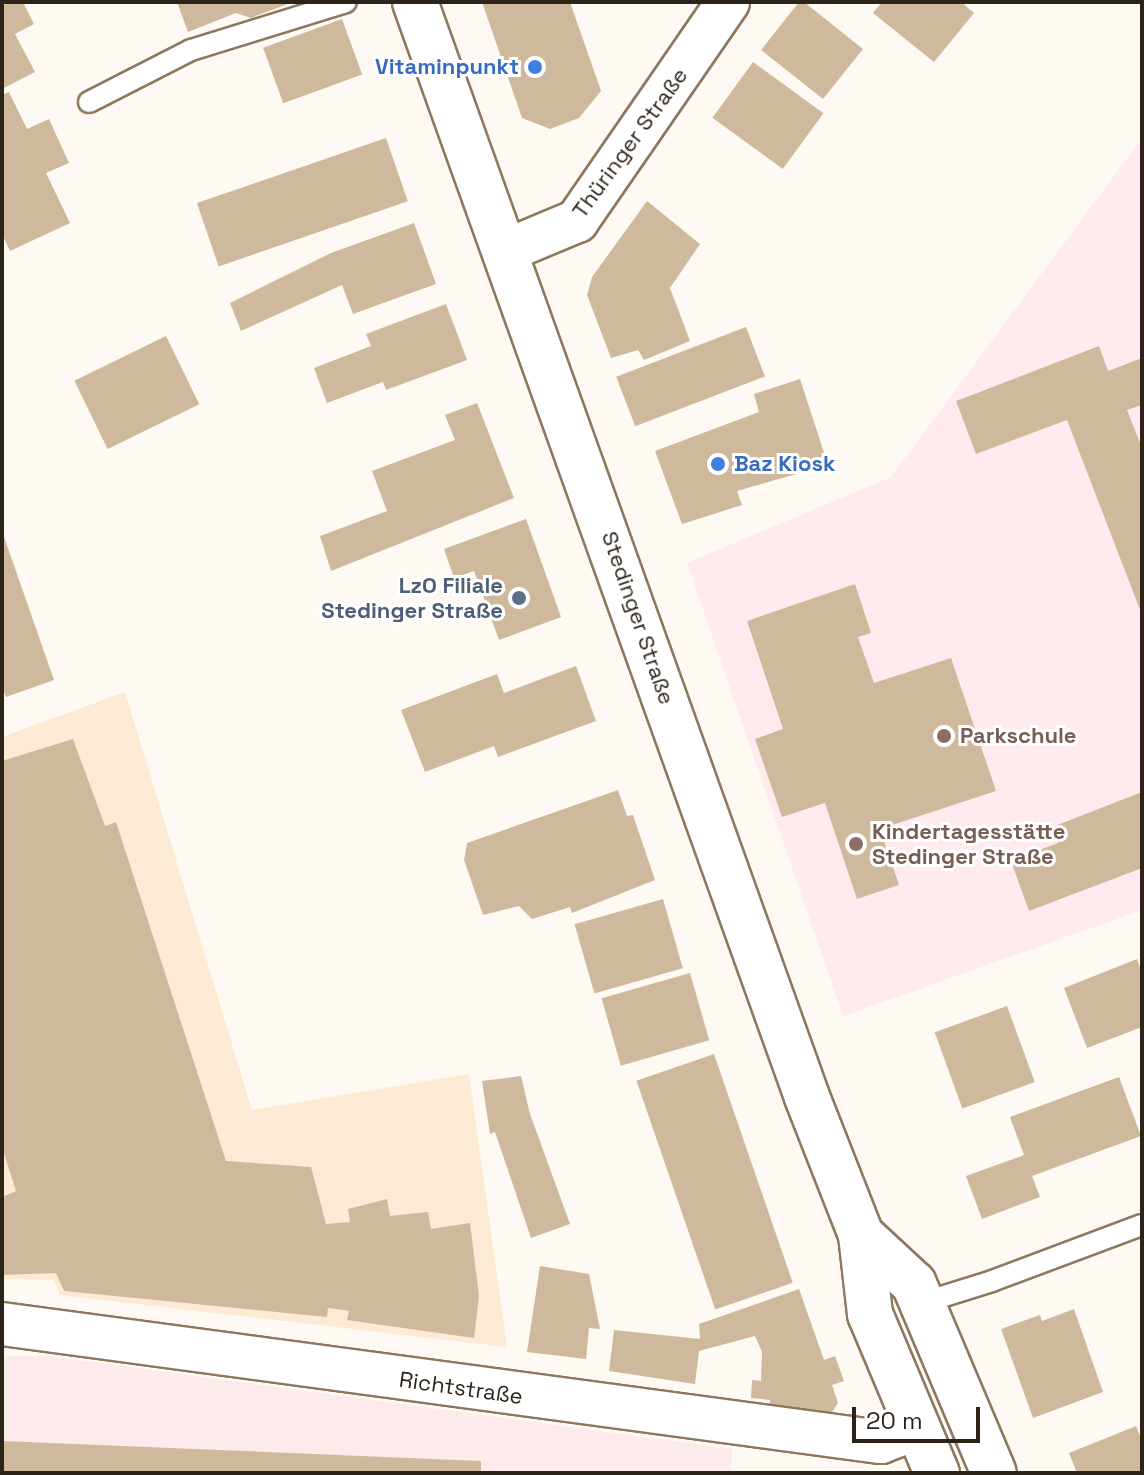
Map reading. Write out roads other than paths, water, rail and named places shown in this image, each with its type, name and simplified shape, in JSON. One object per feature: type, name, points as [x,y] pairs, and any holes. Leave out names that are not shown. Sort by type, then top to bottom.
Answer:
[{"type":"main road","name":"Stedinger Straße","points":[[415,2],[807,1097],[861,1235],[870,1314],[937,1473]]},
{"type":"main road","name":"Stedinger Straße","points":[[861,1235],[914,1284],[994,1473]]},
{"type":"main road","points":[[918,1428],[967,1410]]},
{"type":"street","name":"Thüringer Straße","points":[[505,251],[577,221],[728,2]]},
{"type":"street","name":"Richtstraße","points":[[2,1324],[514,1396],[881,1442],[918,1428]]},
{"type":"lane","points":[[89,102],[191,50],[346,2]]},
{"type":"lane","points":[[922,1303],[992,1281],[1142,1225]]},
{"type":"place","name":"Vitaminpunkt","points":[[535,67]]},
{"type":"place","name":"Baz Kiosk","points":[[718,464]]},
{"type":"place","name":"LzO Filiale Stedinger Straße","points":[[519,598]]},
{"type":"place","name":"Parkschule","points":[[944,736]]},
{"type":"place","name":"Kindertagesstätte Stedinger Straße","points":[[856,844]]}]
